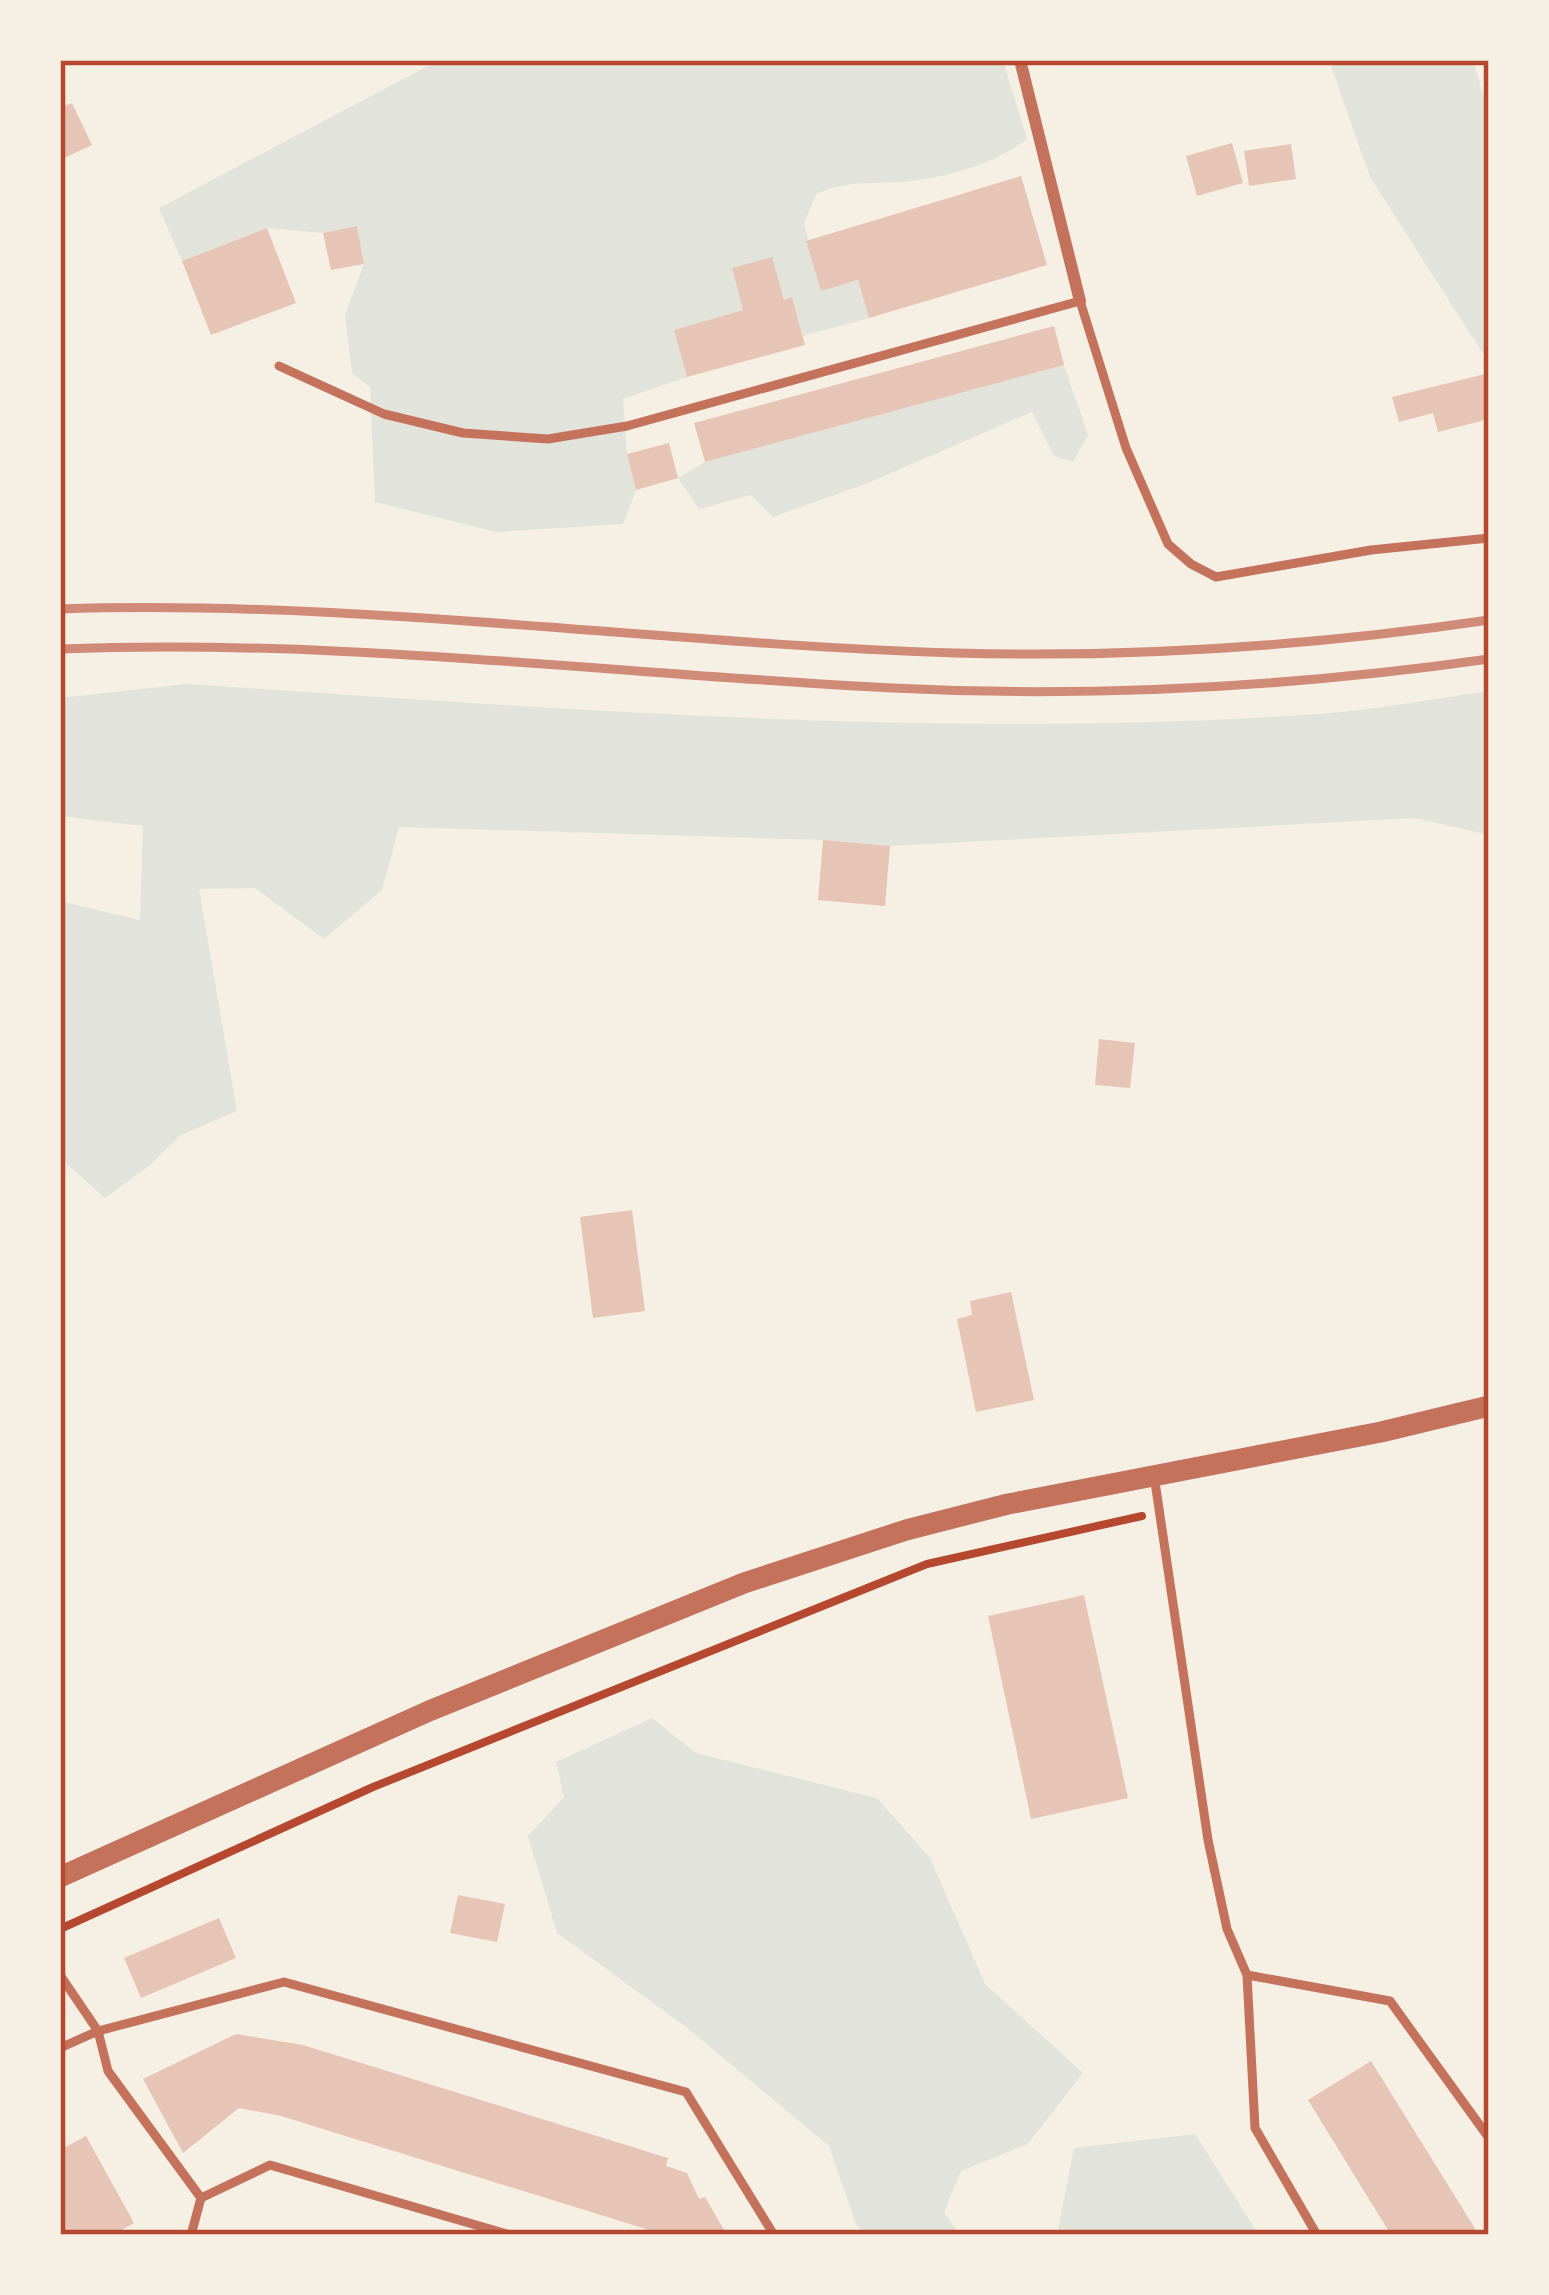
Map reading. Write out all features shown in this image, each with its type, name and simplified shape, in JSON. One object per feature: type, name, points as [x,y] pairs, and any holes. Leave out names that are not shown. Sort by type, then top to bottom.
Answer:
[{"type":"street","points":[[1020,60],[1080,301]]},
{"type":"street","points":[[60,1877],[429,1711],[732,1587],[906,1530],[1007,1504],[1381,1432],[1489,1406]]},
{"type":"lane","points":[[279,366],[384,413],[463,433],[548,439],[627,426],[1080,301],[1126,448],[1168,544],[1191,564],[1216,577],[1371,550],[1489,538]]},
{"type":"lane","points":[[1154,1475],[1208,1840],[1227,1929],[1247,1975],[1255,2128],[1317,2235]]},
{"type":"lane","points":[[60,1975],[98,2031],[108,2072],[201,2198]]},
{"type":"lane","points":[[1247,1975],[1390,2001],[1489,2138]]},
{"type":"lane","points":[[60,2048],[98,2031],[284,1982],[686,2092],[774,2235]]},
{"type":"lane","points":[[191,2235],[201,2198],[270,2165],[510,2235]]},
{"type":"path","points":[[60,1928],[374,1787],[927,1564],[1160,1511]]},
{"type":"shaded area","points":[[439,60],[1003,60],[1027,139],[987,162],[956,172],[911,181],[852,184],[816,194],[804,223],[821,290],[858,280],[869,318],[803,336],[792,298],[784,300],[772,258],[732,268],[743,310],[675,330],[687,377],[623,399],[627,454],[636,490],[623,524],[497,532],[375,502],[370,387],[352,373],[345,314],[364,264],[357,227],[323,233],[266,228],[182,261],[159,208]]},
{"type":"shaded area","points":[[1329,60],[1473,60],[1489,115],[1489,363],[1370,177]]},
{"type":"shaded area","points":[[1064,365],[1088,435],[1073,462],[1054,456],[1032,412],[868,483],[773,517],[751,495],[699,509],[678,478],[705,462]]},
{"type":"shaded area","points":[[187,684],[752,718],[1036,724],[1318,714],[1489,691],[1489,835],[1416,818],[890,846],[399,827],[382,890],[324,939],[255,888],[199,889],[237,1111],[181,1135],[105,1198],[60,1158],[60,901],[140,920],[143,826],[60,816],[60,698]]},
{"type":"shaded area","points":[[652,1718],[696,1753],[877,1798],[930,1858],[985,1984],[1083,2073],[1028,2144],[961,2171],[944,2212],[960,2235],[864,2235],[829,2146],[686,2027],[557,1933],[528,1836],[564,1797],[556,1762]]},
{"type":"shaded area","points":[[1195,2134],[1259,2235],[1057,2235],[1074,2148]]},
{"type":"building","points":[[72,103],[92,145],[60,160],[60,108]]},
{"type":"building","points":[[1232,143],[1243,183],[1197,196],[1186,156]]},
{"type":"building","points":[[1291,144],[1296,179],[1249,186],[1244,151]]},
{"type":"building","points":[[1021,176],[1047,265],[869,318],[858,280],[821,291],[806,241]]},
{"type":"building","points":[[357,226],[364,264],[331,270],[323,233]]},
{"type":"building","points":[[267,228],[296,303],[211,335],[182,261]]},
{"type":"building","points":[[772,257],[784,300],[792,297],[805,345],[687,377],[674,330],[743,310],[732,268]]},
{"type":"building","points":[[1054,326],[1064,365],[705,462],[694,423]]},
{"type":"building","points":[[1489,373],[1489,419],[1438,432],[1433,413],[1399,422],[1392,397]]},
{"type":"building","points":[[669,443],[678,478],[636,490],[627,454]]},
{"type":"building","points":[[823,840],[890,846],[885,906],[818,900]]},
{"type":"building","points":[[1099,1039],[1135,1043],[1130,1088],[1095,1085]]},
{"type":"building","points":[[632,1210],[645,1311],[593,1318],[580,1217]]},
{"type":"building","points":[[1011,1292],[1034,1400],[976,1412],[957,1319],[972,1315],[970,1301]]},
{"type":"building","points":[[1084,1595],[1128,1798],[1031,1819],[988,1616]]},
{"type":"building","points":[[458,1895],[505,1904],[497,1942],[450,1933]]},
{"type":"building","points":[[219,1918],[236,1958],[141,1998],[124,1958]]},
{"type":"building","points":[[236,2034],[303,2045],[668,2158],[666,2166],[687,2173],[699,2199],[705,2197],[727,2235],[650,2235],[646,2229],[281,2116],[239,2108],[183,2153],[143,2079]]},
{"type":"building","points":[[1371,2061],[1479,2235],[1391,2235],[1308,2100]]},
{"type":"building","points":[[86,2136],[134,2223],[113,2235],[60,2235],[60,2150]]},
{"type":"railway","points":[[60,609],[284,610],[844,648],[1023,654],[1223,648],[1489,620]]},
{"type":"railway","points":[[60,649],[268,648],[892,688],[1042,692],[1266,683],[1489,659]]}]
